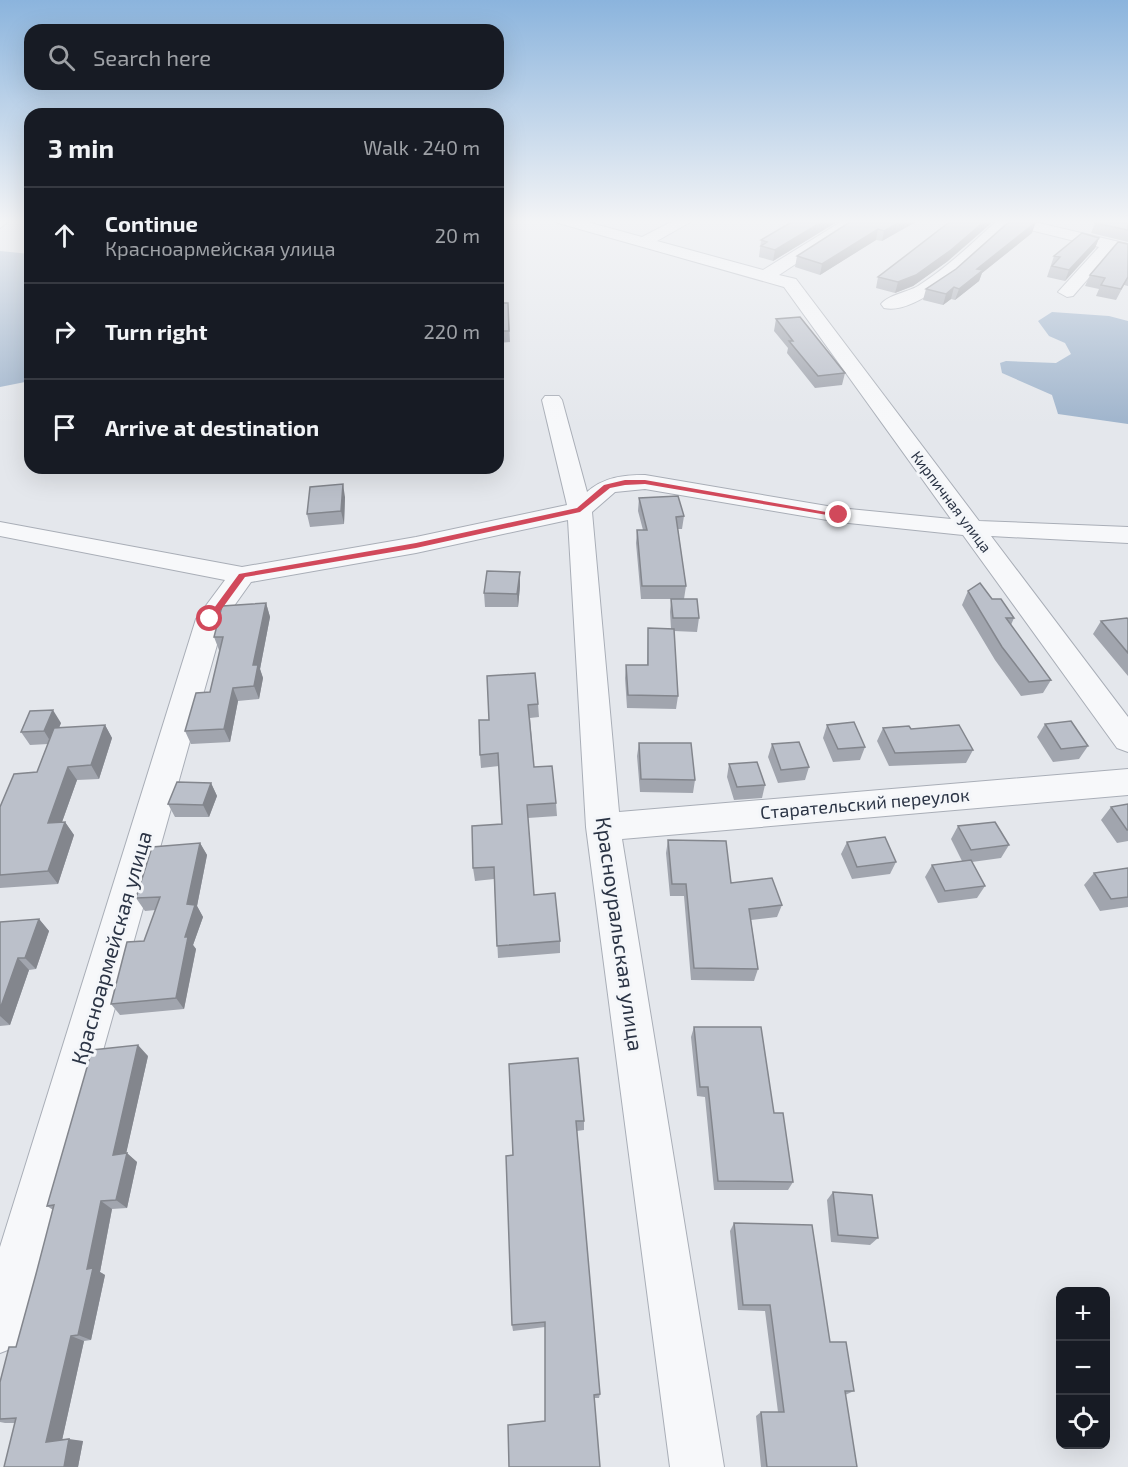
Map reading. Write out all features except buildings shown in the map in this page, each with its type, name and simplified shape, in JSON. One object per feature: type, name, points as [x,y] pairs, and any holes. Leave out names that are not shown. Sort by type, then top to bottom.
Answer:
[{"type":"street","name":"Кирпичная улица","points":[[794,288],[1128,740]]},
{"type":"street","points":[[890,304],[909,300],[927,288]]},
{"type":"street","points":[[1067,292],[1070,288]]},
{"type":"street","name":"Красноуральская улица","points":[[552,400],[580,510],[603,826],[697,1467]]},
{"type":"street","points":[[0,529],[242,575],[416,545],[580,510],[607,487],[625,482],[645,482],[839,515],[971,528],[1128,535]]},
{"type":"street","name":"Красноармейская улица","points":[[0,1328],[210,619],[242,575]]},
{"type":"street","name":"Старательский переулок","points":[[603,826],[1128,782]]},
{"type":"water","points":[[0,288],[24,288],[24,382],[0,387]]},
{"type":"water","points":[[1052,312],[1109,316],[1128,321],[1128,424],[1058,414],[1052,395],[1002,373],[1000,363],[1006,361],[1056,363],[1071,354],[1065,343],[1049,336],[1038,321]]},
{"type":"route","points":[[210,619],[242,575],[416,545],[580,510],[607,487],[625,482],[645,482],[839,515]]}]
